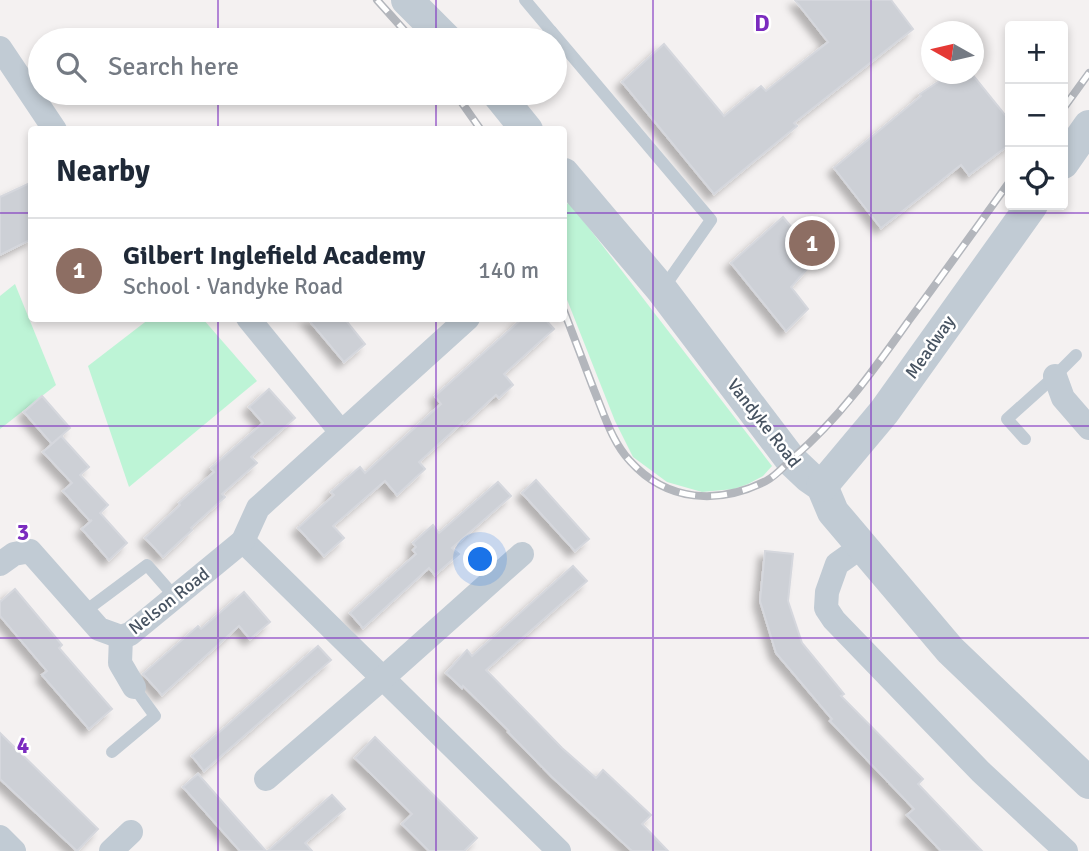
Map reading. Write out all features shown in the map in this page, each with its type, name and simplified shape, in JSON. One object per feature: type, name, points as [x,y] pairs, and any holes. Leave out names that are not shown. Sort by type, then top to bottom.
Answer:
[{"type":"street","points":[[407,0],[435,28]]},
{"type":"street","points":[[0,48],[28,90]]},
{"type":"street","points":[[38,105],[52,126]]},
{"type":"street","points":[[507,105],[524,126]]},
{"type":"street","name":"Vandyke Road","points":[[567,178],[662,290],[791,460],[808,477],[822,486],[832,512],[861,547],[950,650],[1089,783]]},
{"type":"street","name":"Meadway","points":[[822,486],[884,412],[1028,210]]},
{"type":"street","points":[[251,322],[341,432]]},
{"type":"street","name":"Nelson Road","points":[[0,564],[14,554],[30,551],[99,629],[121,637],[130,634],[243,541],[258,508],[464,322]]},
{"type":"street","points":[[1055,376],[1063,398],[1089,428]]},
{"type":"street","points":[[243,541],[559,851]]},
{"type":"street","points":[[861,547],[837,564],[827,592],[827,608],[834,620],[981,772],[1066,851]]},
{"type":"street","points":[[266,779],[522,554]]},
{"type":"street","points":[[121,637],[120,663],[134,688]]},
{"type":"street","points":[[111,851],[131,832]]},
{"type":"street","points":[[0,837],[14,851]]},
{"type":"lane","points":[[525,0],[541,28]]},
{"type":"lane","points":[[567,59],[711,220],[662,290]]},
{"type":"lane","points":[[1025,439],[1007,419],[1076,355]]},
{"type":"lane","points":[[84,612],[146,565],[175,597]]},
{"type":"lane","points":[[112,752],[155,716],[134,688]]},
{"type":"green space","points":[[569,202],[772,466],[763,476],[734,489],[702,492],[667,482],[633,457],[615,421],[567,300]]},
{"type":"green space","points":[[15,284],[28,322],[30,322],[56,385],[0,429],[0,296]]},
{"type":"green space","points":[[145,322],[206,322],[257,381],[129,487],[88,366]]},
{"type":"building","points":[[795,0],[891,0],[913,29],[794,123],[797,126],[714,194],[622,82],[664,44],[724,116],[761,86],[766,91],[828,42]]},
{"type":"building","points":[[935,84],[980,84],[1005,115],[1005,148],[969,175],[961,165],[881,228],[834,168],[921,96],[920,94]]},
{"type":"building","points":[[28,184],[28,241],[0,255],[0,197]]},
{"type":"building","points":[[783,217],[804,242],[798,250],[810,266],[791,287],[808,309],[786,331],[731,263]]},
{"type":"building","points":[[310,322],[347,322],[365,344],[344,362]]},
{"type":"building","points":[[518,322],[548,322],[554,329],[504,374],[513,385],[499,398],[496,395],[464,424],[463,422],[419,462],[425,469],[397,495],[385,481],[333,526],[344,538],[324,556],[298,528],[334,495],[331,492],[360,467],[365,473],[441,404],[435,396]]},
{"type":"building","points":[[269,389],[295,418],[251,457],[257,463],[222,494],[225,497],[163,557],[145,538],[214,472],[211,468],[263,423],[249,407]]},
{"type":"building","points":[[42,396],[70,428],[52,444],[24,412]]},
{"type":"building","points":[[61,436],[89,467],[80,475],[108,505],[100,513],[127,543],[109,560],[82,529],[92,520],[90,521],[63,491],[72,483],[43,452]]},
{"type":"building","points":[[536,480],[589,539],[575,551],[522,493]]},
{"type":"building","points":[[498,482],[511,496],[452,548],[459,554],[435,575],[429,568],[363,628],[350,613],[416,554],[413,543],[433,525],[439,533]]},
{"type":"building","points":[[765,551],[793,554],[788,601],[802,643],[844,694],[841,696],[923,779],[918,784],[982,851],[941,851],[907,815],[914,809],[830,721],[832,719],[776,653],[760,601]]},
{"type":"building","points":[[573,566],[587,581],[486,670],[562,748],[596,778],[603,770],[651,815],[642,824],[668,851],[632,851],[552,777],[463,686],[462,688],[446,673],[467,650],[472,656]]},
{"type":"building","points":[[15,589],[62,645],[59,648],[112,709],[89,729],[42,675],[47,671],[0,616],[0,602]]},
{"type":"building","points":[[244,592],[270,622],[250,639],[239,626],[162,695],[143,674],[198,626],[201,629]]},
{"type":"building","points":[[318,646],[331,660],[204,771],[192,756]]},
{"type":"building","points":[[0,733],[98,829],[77,851],[0,779]]},
{"type":"building","points":[[375,737],[477,838],[464,851],[429,851],[402,824],[412,814],[355,758]]},
{"type":"building","points":[[198,774],[266,851],[240,851],[183,787]]},
{"type":"building","points":[[332,795],[345,809],[305,843],[312,851],[268,851]]},
{"type":"railway","points":[[377,0],[402,28]]},
{"type":"railway","points":[[1068,102],[1089,73]]},
{"type":"railway","points":[[463,105],[478,126]]},
{"type":"railway","points":[[567,319],[609,427],[618,445],[644,475],[677,492],[694,495],[712,496],[748,489],[777,473],[842,409],[884,356],[1005,188]]},
{"type":"place","name":"Gilbert Inglefield Academy","points":[[812,243]]}]
